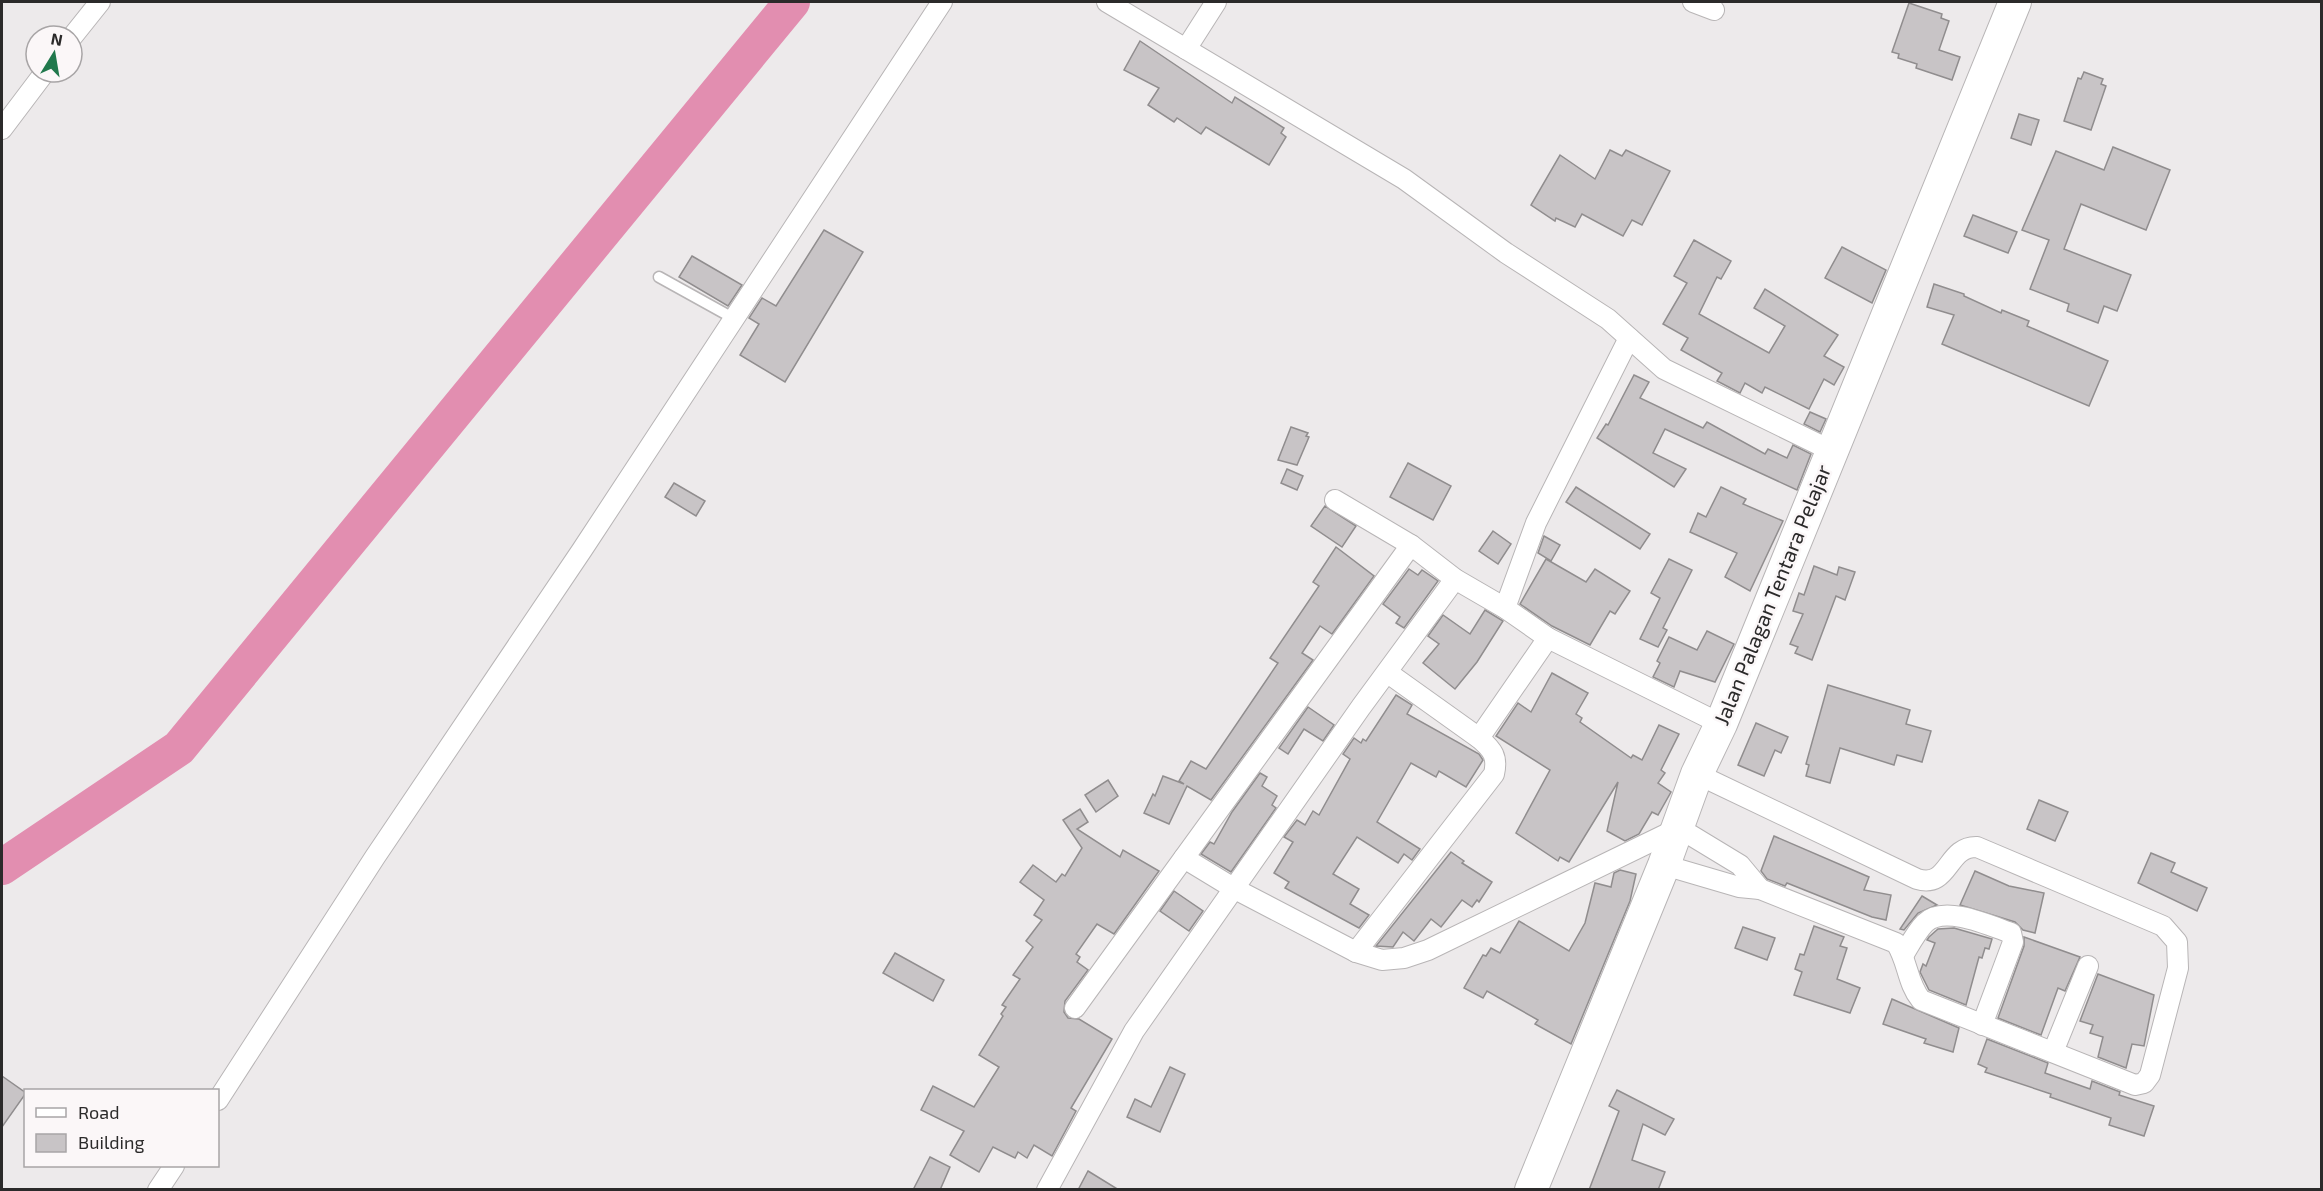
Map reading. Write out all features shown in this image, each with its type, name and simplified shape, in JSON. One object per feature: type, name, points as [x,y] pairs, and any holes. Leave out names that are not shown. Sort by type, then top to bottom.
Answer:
[{"type":"main road","name":"Jalan Palagan Tentara Pelajar","points":[[1531,1190],[2013,2]]},
{"type":"street","points":[[83,24],[100,2]]},
{"type":"street","points":[[219,1098],[375,856],[582,550],[942,2]]},
{"type":"street","points":[[1107,2],[1404,179],[1506,253],[1608,319],[1664,369],[1832,451]]},
{"type":"street","points":[[1186,49],[1216,2]]},
{"type":"street","points":[[1693,2],[1714,10]]},
{"type":"street","points":[[2,129],[36,84]]},
{"type":"street","points":[[1505,608],[1536,523],[1629,338]]},
{"type":"street","points":[[1335,500],[1411,544],[1455,579],[1505,608],[1548,638],[1721,724]]},
{"type":"street","points":[[1075,1008],[1411,544]]},
{"type":"street","points":[[1047,1190],[1134,1031],[1361,707],[1455,579]]},
{"type":"street","points":[[1479,738],[1548,638]]},
{"type":"street","points":[[1356,951],[1494,774],[1497,761],[1492,749],[1479,738],[1388,673]]},
{"type":"street","points":[[1664,865],[1739,887],[1760,889],[1896,943],[1904,954],[1912,988],[1921,1000],[2135,1085],[2144,1083],[2150,1075],[2178,969],[2176,942],[2163,926],[1977,847],[1966,847],[1959,852],[1937,880],[1927,882],[1917,879],[1698,774]]},
{"type":"street","points":[[1184,858],[1235,889],[1356,951],[1382,960],[1404,958],[1428,950],[1679,828],[1740,865],[1760,889]]},
{"type":"street","points":[[1904,954],[1926,922],[1939,917],[1966,917],[2011,933],[2013,942],[1982,1025]]},
{"type":"street","points":[[2053,1052],[2088,966]]},
{"type":"street","points":[[158,1190],[173,1167]]},
{"type":"lane","points":[[659,277],[733,318]]},
{"type":"building","points":[[1909,3],[1942,14],[1941,18],[1949,21],[1939,50],[1960,57],[1952,80],[1916,68],[1917,64],[1898,58],[1899,54],[1892,52]]},
{"type":"building","points":[[1140,41],[1232,103],[1235,97],[1284,128],[1281,133],[1286,137],[1269,165],[1206,127],[1201,134],[1177,118],[1174,122],[1148,105],[1159,88],[1124,70]]},
{"type":"building","points":[[2084,72],[2103,79],[2101,84],[2106,86],[2091,130],[2064,121],[2078,78],[2081,79]]},
{"type":"building","points":[[2019,114],[2039,120],[2031,145],[2011,138]]},
{"type":"building","points":[[2113,147],[2170,170],[2146,230],[2081,204],[2064,249],[2131,275],[2117,311],[2104,306],[2098,323],[2067,311],[2069,304],[2030,289],[2049,240],[2022,230],[2056,151],[2104,170]]},
{"type":"building","points":[[1610,150],[1622,156],[1626,150],[1670,171],[1642,225],[1632,220],[1623,236],[1582,214],[1575,227],[1556,218],[1555,221],[1531,205],[1560,155],[1595,179]]},
{"type":"building","points":[[1973,215],[2017,232],[2008,253],[1964,236]]},
{"type":"building","points":[[824,230],[863,252],[785,382],[740,355],[759,324],[749,318],[762,298],[776,306]]},
{"type":"building","points":[[1694,240],[1731,261],[1721,279],[1717,277],[1699,314],[1769,353],[1785,326],[1754,308],[1765,289],[1838,335],[1824,356],[1844,367],[1834,385],[1824,379],[1809,409],[1765,387],[1762,393],[1745,383],[1740,393],[1717,381],[1722,373],[1681,350],[1688,338],[1663,324],[1687,283],[1674,276]]},
{"type":"building","points":[[1842,247],[1886,270],[1872,303],[1825,278]]},
{"type":"building","points":[[692,256],[742,285],[728,306],[679,277]]},
{"type":"building","points":[[1934,284],[1964,294],[2001,313],[2002,310],[2029,321],[2027,326],[2108,361],[2089,406],[1942,344],[1954,315],[1927,307]]},
{"type":"building","points":[[1634,375],[1649,382],[1640,398],[1703,428],[1707,422],[1765,454],[1768,449],[1787,458],[1793,445],[1811,454],[1797,490],[1665,429],[1653,453],[1686,469],[1674,487],[1597,438],[1606,424],[1608,425]]},
{"type":"building","points":[[1810,412],[1826,419],[1820,432],[1804,424]]},
{"type":"building","points":[[1291,427],[1308,433],[1306,436],[1309,437],[1297,465],[1278,460]]},
{"type":"building","points":[[1408,463],[1451,486],[1433,520],[1390,497]]},
{"type":"building","points":[[1287,469],[1303,476],[1297,490],[1281,483]]},
{"type":"building","points":[[674,483],[705,501],[696,516],[665,497]]},
{"type":"building","points":[[1576,487],[1650,534],[1640,549],[1566,502]]},
{"type":"building","points":[[1721,487],[1746,499],[1743,504],[1783,521],[1750,591],[1725,577],[1737,553],[1690,532],[1698,513],[1706,517]]},
{"type":"building","points":[[1325,506],[1356,526],[1342,547],[1311,526]]},
{"type":"building","points":[[1493,531],[1511,544],[1498,564],[1479,551]]},
{"type":"building","points":[[1544,536],[1560,545],[1551,561],[1538,553]]},
{"type":"building","points":[[1336,547],[1374,576],[1332,634],[1320,626],[1302,653],[1313,660],[1211,800],[1187,786],[1169,824],[1144,813],[1153,794],[1155,796],[1163,776],[1184,784],[1179,781],[1191,761],[1206,769],[1278,663],[1270,658],[1319,586],[1313,582]]},
{"type":"building","points":[[1546,559],[1586,582],[1595,569],[1630,591],[1615,614],[1610,611],[1590,645],[1552,626],[1520,604]]},
{"type":"building","points":[[1669,559],[1692,570],[1663,628],[1667,630],[1658,647],[1640,639],[1660,598],[1651,593]]},
{"type":"building","points":[[1814,566],[1837,575],[1839,567],[1855,572],[1845,600],[1836,596],[1812,660],[1795,653],[1798,647],[1790,644],[1803,614],[1793,611],[1799,593],[1804,595]]},
{"type":"building","points":[[1409,569],[1418,575],[1422,570],[1438,581],[1404,628],[1396,623],[1400,617],[1383,604]]},
{"type":"building","points":[[1485,610],[1503,621],[1477,662],[1455,689],[1423,663],[1439,644],[1428,636],[1443,615],[1470,634]]},
{"type":"building","points":[[1707,631],[1734,644],[1715,682],[1680,671],[1674,687],[1653,677],[1660,663],[1657,661],[1669,637],[1697,650]]},
{"type":"building","points":[[1552,673],[1588,693],[1576,714],[1582,718],[1580,722],[1631,758],[1633,755],[1642,760],[1659,725],[1679,734],[1661,770],[1665,773],[1658,783],[1671,792],[1658,815],[1652,812],[1639,834],[1625,841],[1607,831],[1618,782],[1569,862],[1560,857],[1558,861],[1516,833],[1550,770],[1496,736],[1518,703],[1531,712]]},
{"type":"building","points":[[1828,685],[1910,710],[1906,724],[1931,731],[1922,762],[1897,755],[1894,765],[1840,748],[1830,783],[1806,776],[1809,765],[1806,764]]},
{"type":"building","points":[[1396,695],[1412,705],[1407,714],[1479,754],[1483,760],[1466,787],[1439,771],[1436,777],[1411,763],[1377,822],[1420,849],[1412,860],[1404,854],[1398,863],[1357,837],[1333,874],[1359,889],[1350,904],[1369,915],[1359,928],[1285,888],[1289,882],[1274,873],[1293,842],[1284,837],[1297,820],[1305,825],[1313,811],[1319,815],[1350,759],[1343,754],[1354,738],[1361,743],[1363,739],[1366,741]]},
{"type":"building","points":[[1308,707],[1334,725],[1323,741],[1304,729],[1288,754],[1279,748]]},
{"type":"building","points":[[1756,723],[1788,737],[1781,753],[1775,750],[1764,776],[1738,765]]},
{"type":"building","points":[[1260,773],[1267,777],[1262,786],[1277,796],[1272,805],[1276,808],[1231,872],[1201,854],[1210,842],[1214,844],[1232,812]]},
{"type":"building","points":[[1108,780],[1118,796],[1096,812],[1085,795]]},
{"type":"building","points":[[2039,800],[2068,812],[2055,841],[2027,829]]},
{"type":"building","points":[[1080,809],[1088,822],[1077,829],[1120,857],[1123,850],[1159,871],[1114,934],[1097,924],[1076,954],[1080,957],[1077,962],[1088,970],[1065,1001],[1064,1012],[1068,1018],[1079,1019],[1112,1039],[1071,1108],[1076,1111],[1052,1156],[1034,1145],[1027,1158],[1018,1152],[1015,1158],[993,1147],[979,1172],[950,1155],[964,1131],[921,1110],[933,1086],[974,1107],[999,1067],[979,1055],[1003,1016],[1001,1014],[1006,1007],[1002,1005],[1020,979],[1013,975],[1033,947],[1026,941],[1042,920],[1034,915],[1044,900],[1020,882],[1033,865],[1056,882],[1062,874],[1065,876],[1082,848],[1063,820]]},
{"type":"building","points":[[1774,836],[1869,877],[1864,890],[1891,895],[1886,920],[1872,917],[1787,883],[1785,886],[1767,879],[1761,871]]},
{"type":"building","points":[[1451,852],[1464,861],[1462,863],[1492,882],[1479,902],[1477,900],[1472,907],[1462,900],[1441,927],[1431,919],[1414,941],[1403,932],[1393,947],[1376,946]]},
{"type":"building","points":[[2151,853],[2175,863],[2171,872],[2207,888],[2197,911],[2138,883]]},
{"type":"building","points":[[1620,870],[1636,874],[1630,901],[1571,1044],[1535,1024],[1538,1020],[1487,991],[1483,998],[1464,988],[1483,955],[1486,956],[1491,948],[1500,953],[1519,921],[1569,951],[1585,923],[1595,883],[1611,887],[1614,873]]},
{"type":"building","points":[[1975,871],[2009,886],[2044,893],[2035,933],[2023,930],[2015,922],[1960,905]]},
{"type":"building","points":[[1174,891],[1203,911],[1189,931],[1160,911]]},
{"type":"building","points":[[1922,896],[1937,905],[1918,913],[1904,930],[1900,929]]},
{"type":"building","points":[[1814,926],[1844,937],[1840,946],[1847,948],[1837,979],[1860,988],[1850,1013],[1794,995],[1802,972],[1795,969],[1800,954],[1804,955]]},
{"type":"building","points":[[1743,927],[1775,938],[1767,960],[1735,948]]},
{"type":"building","points":[[1954,928],[1992,939],[1989,949],[1985,948],[1982,958],[1979,957],[1966,1005],[1929,990],[1920,972],[1923,964],[1926,966],[1935,943],[1927,940],[1929,937],[1938,929]]},
{"type":"building","points":[[2024,937],[2080,957],[2065,991],[2058,988],[2041,1035],[1998,1018],[2024,946]]},
{"type":"building","points":[[895,953],[944,980],[933,1001],[883,973]]},
{"type":"building","points":[[2098,974],[2154,995],[2144,1046],[2132,1044],[2126,1068],[2098,1057],[2103,1037],[2090,1033],[2093,1025],[2080,1021]]},
{"type":"building","points":[[1892,999],[1959,1028],[1953,1052],[1924,1043],[1926,1039],[1883,1024]]},
{"type":"building","points":[[1987,1039],[2048,1063],[2045,1073],[2090,1089],[2092,1081],[2120,1092],[2119,1095],[2154,1106],[2144,1136],[2109,1125],[2111,1118],[2050,1097],[2051,1094],[1985,1072],[1987,1068],[1978,1064]]},
{"type":"building","points":[[1170,1067],[1185,1074],[1160,1132],[1127,1117],[1135,1099],[1151,1107]]},
{"type":"building","points":[[2,1076],[24,1092],[24,1096],[2,1127]]},
{"type":"building","points":[[1617,1090],[1674,1119],[1665,1135],[1643,1124],[1632,1160],[1665,1172],[1658,1190],[1589,1190],[1619,1111],[1609,1106]]},
{"type":"building","points":[[930,1157],[950,1167],[940,1190],[913,1190]]},
{"type":"building","points":[[1088,1171],[1119,1190],[1078,1190]]},
{"type":"waterway","points":[[2,867],[179,748],[792,2]]}]
